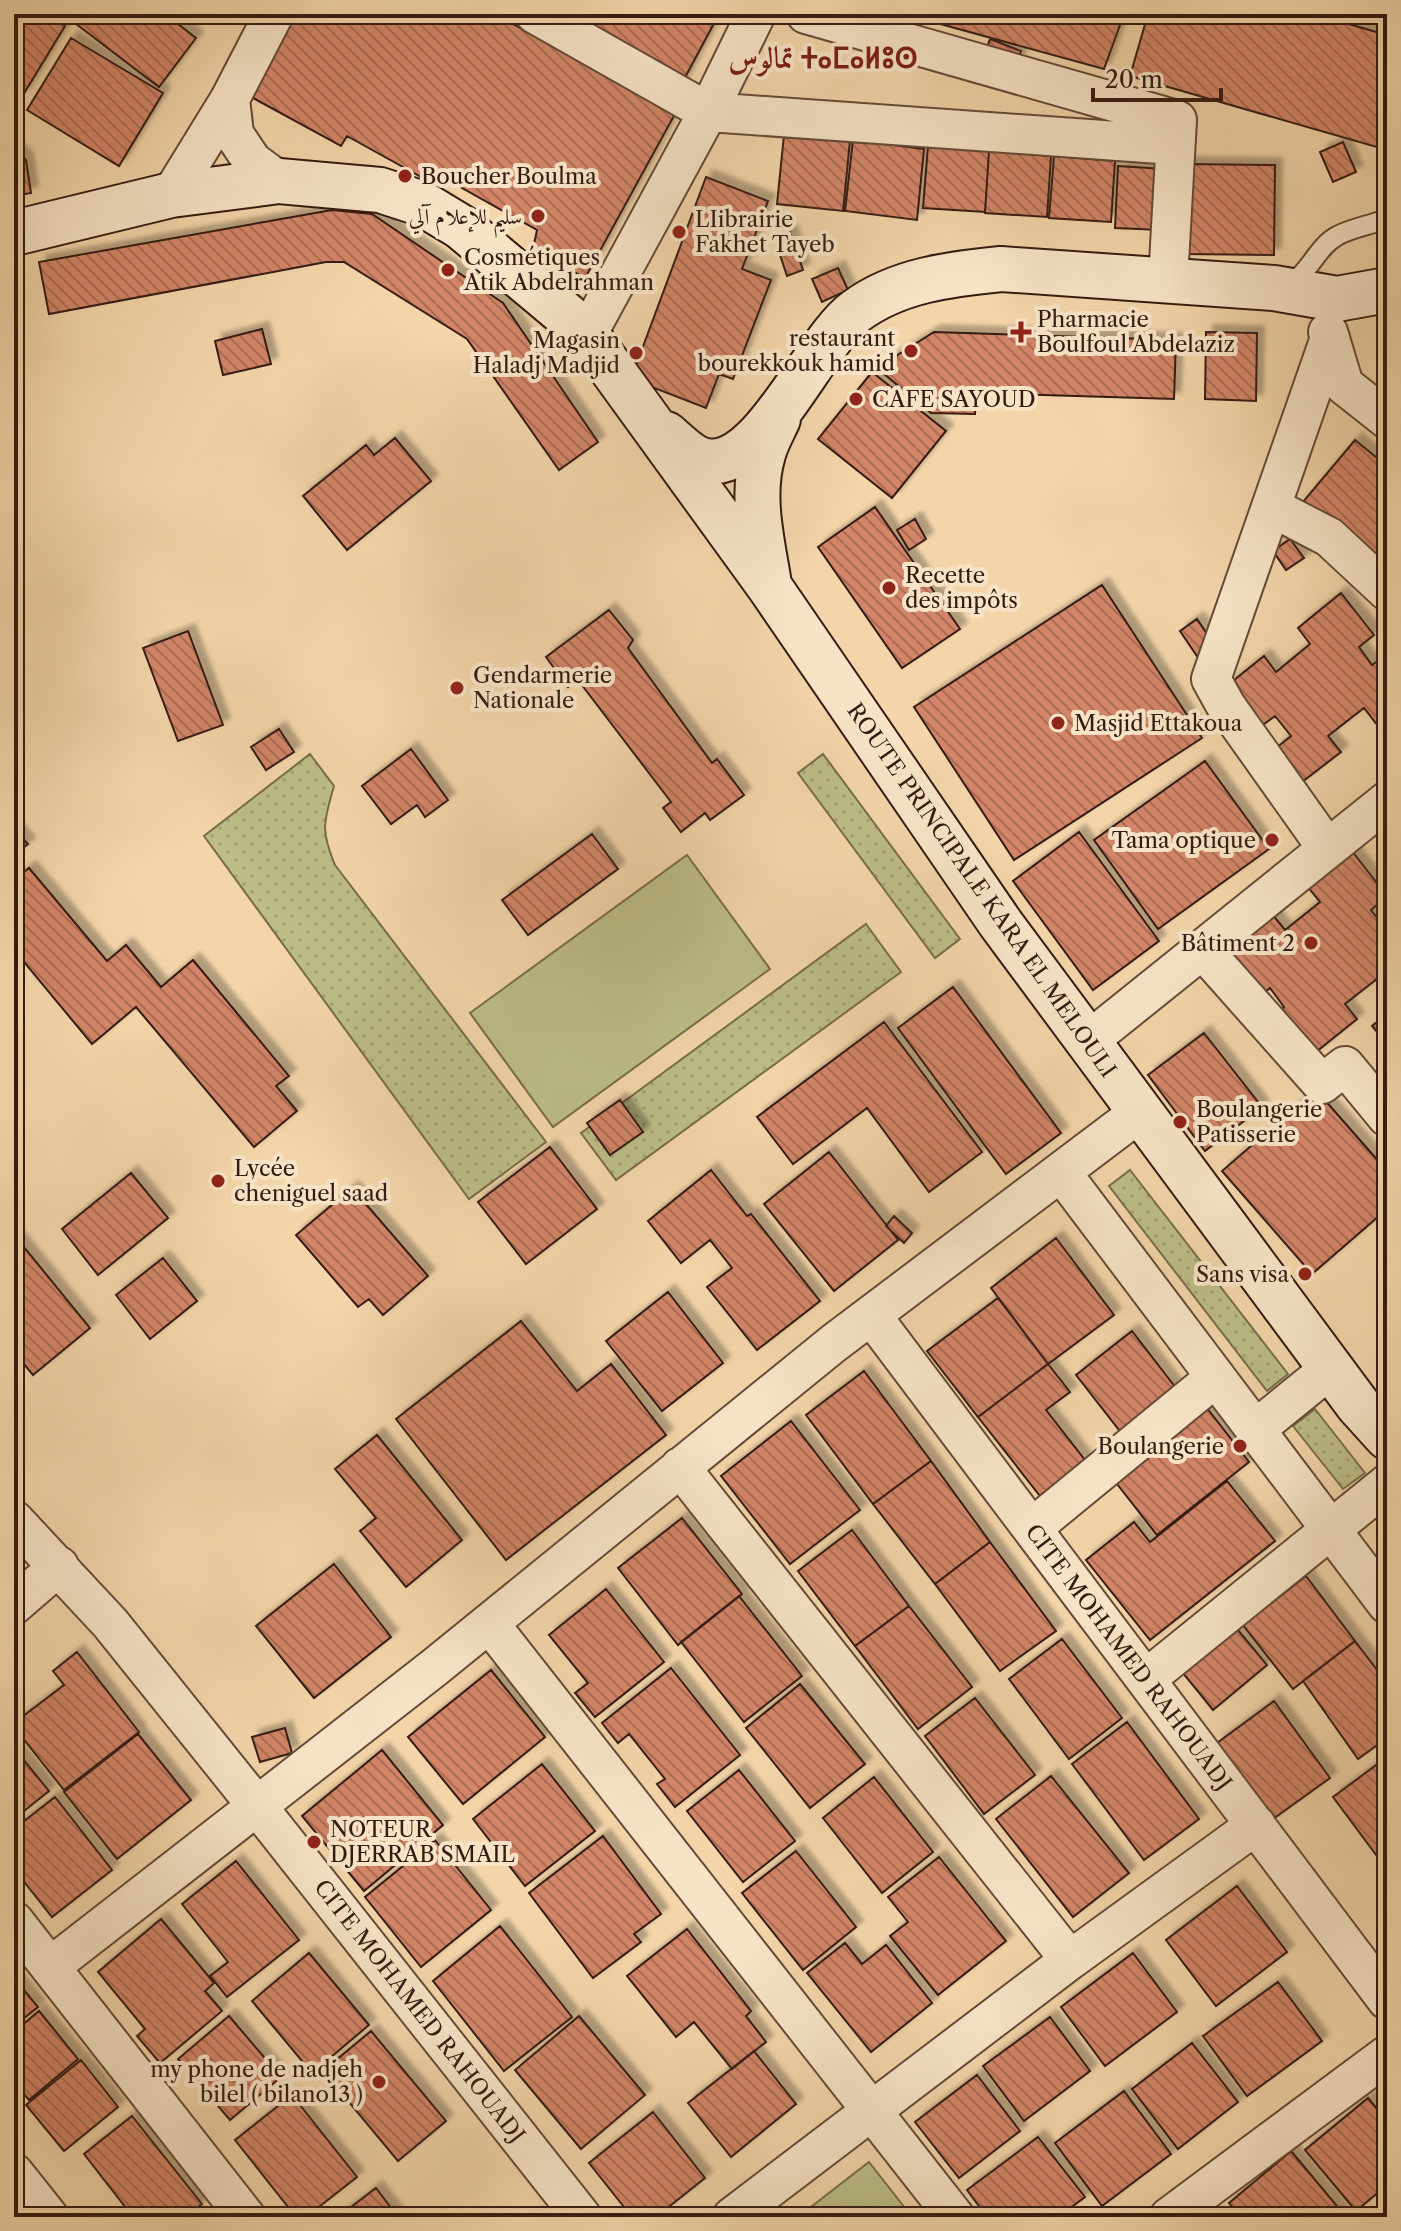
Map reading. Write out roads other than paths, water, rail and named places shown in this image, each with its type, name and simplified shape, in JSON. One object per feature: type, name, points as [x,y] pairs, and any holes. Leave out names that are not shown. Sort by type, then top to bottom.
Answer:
[{"type":"main road","name":"ROUTE PRINCIPALE KARA EL MELOULI","points":[[14,233],[171,195],[279,181],[380,190],[423,204],[461,227],[587,335],[769,586],[1001,924],[1358,1405],[1387,1437]]},
{"type":"main road","points":[[637,403],[680,446],[698,459],[712,462],[726,459],[746,448],[784,406],[853,312],[881,295],[919,281],[958,273],[1001,269],[1274,288],[1315,278],[1337,299],[1387,290]]},
{"type":"main road","points":[[769,586],[756,487],[763,453],[784,406]]},
{"type":"street","points":[[171,195],[230,99],[274,14]]},
{"type":"street","points":[[535,14],[708,112],[1176,133]]},
{"type":"street","points":[[587,335],[708,112],[756,14]]},
{"type":"street","points":[[806,14],[1176,133]]},
{"type":"street","points":[[230,99],[234,134],[252,161],[279,181]]},
{"type":"street","points":[[1168,281],[1176,133]]},
{"type":"street","points":[[1315,278],[1344,385],[1387,419]]},
{"type":"street","points":[[1327,848],[1226,706],[1211,679],[1330,338]]},
{"type":"street","points":[[1271,507],[1329,537],[1387,591]]},
{"type":"street","points":[[1087,1042],[1387,801]]},
{"type":"street","points":[[1203,950],[1322,1084],[1345,1066],[1387,1117]]},
{"type":"street","points":[[50,1967],[489,1623],[871,1315],[1140,1112]]},
{"type":"street","points":[[1061,1172],[1387,1604]]},
{"type":"street","name":"CITE MOHAMED RAHOUADJ","points":[[871,1315],[1387,2000]]},
{"type":"street","points":[[1256,1429],[1331,1368]]},
{"type":"street","points":[[1032,1528],[1216,1377]]},
{"type":"street","points":[[680,1467],[1070,1960]]},
{"type":"street","points":[[1146,1679],[1387,1484]]},
{"type":"street","name":"CITE MOHAMED RAHOUADJ","points":[[15,1521],[110,1623],[582,2217]]},
{"type":"street","points":[[14,1605],[59,1566]]},
{"type":"street","points":[[489,1623],[955,2217]]},
{"type":"street","points":[[732,2217],[1070,1960],[1256,1825]]},
{"type":"street","points":[[14,1921],[246,2217]]},
{"type":"street","points":[[1169,2217],[1387,2055]]},
{"type":"street","points":[[14,2173],[49,2217]]},
{"type":"lane","points":[[1315,278],[1336,236],[1387,221]]},
{"type":"place","name":"Boucher Boulma","points":[[405,176]]},
{"type":"place","name":"سليم للإعلام آلي","points":[[538,216]]},
{"type":"place","name":"LIibrairie Fakhet Tayeb","points":[[679,232]]},
{"type":"place","name":"Cosmétiques Atik Abdelrahman","points":[[448,270]]},
{"type":"place","name":"Pharmacie Boulfoul Abdelaziz","points":[[1021,332]]},
{"type":"place","name":"restaurant bourekkouk hamid","points":[[911,351]]},
{"type":"place","name":"Magasin Haladj Madjid","points":[[636,353]]},
{"type":"place","name":"CAFE SAYOUD","points":[[856,399]]},
{"type":"place","name":"Recette des impôts","points":[[889,588]]},
{"type":"place","name":"Gendarmerie Nationale","points":[[457,688]]},
{"type":"place","name":"Masjid Ettakoua","points":[[1058,723]]},
{"type":"place","name":"Tama optique","points":[[1272,840]]},
{"type":"place","name":"Bâtiment 2","points":[[1311,943]]},
{"type":"place","name":"Boulangerie Patisserie","points":[[1180,1122]]},
{"type":"place","name":"Lycée cheniguel saad","points":[[218,1181]]},
{"type":"place","name":"Sans visa","points":[[1305,1274]]},
{"type":"place","name":"Boulangerie","points":[[1240,1446]]},
{"type":"place","name":"NOTEUR DJERRAB SMAIL","points":[[314,1842]]},
{"type":"place","name":"my phone de nadjeh bilel ( bilano13 )","points":[[379,2082]]},
{"type":"district","name":"تمالوس ⵜⴰⵎⴰⵍⵓⵙ","points":[[823,58]]}]
